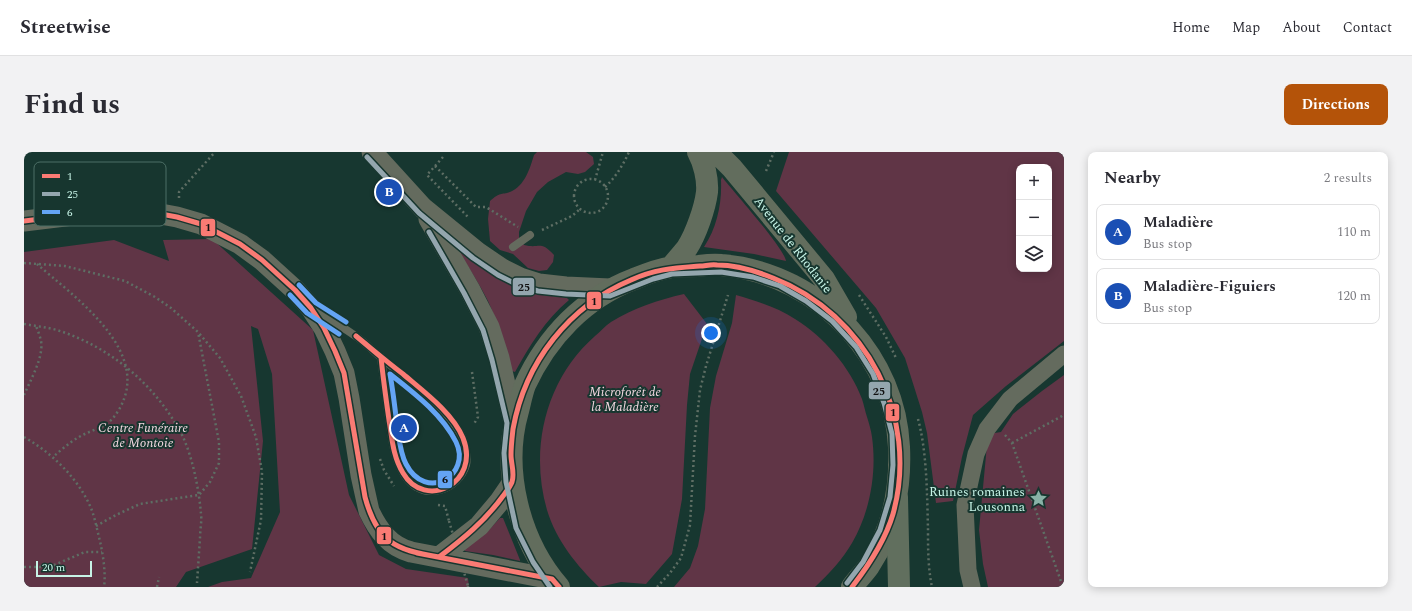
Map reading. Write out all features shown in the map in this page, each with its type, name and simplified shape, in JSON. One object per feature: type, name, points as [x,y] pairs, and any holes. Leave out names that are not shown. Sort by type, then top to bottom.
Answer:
[{"type":"highway","points":[[897,498],[899,587]]},
{"type":"main road","points":[[671,267],[694,235],[707,192],[706,173],[698,152]]},
{"type":"main road","name":"Avenue de Rhodanie","points":[[716,152],[732,168],[824,279],[862,344]]},
{"type":"main road","points":[[555,583],[539,558],[523,526],[513,482],[511,453],[514,423],[524,387],[540,357],[553,337],[575,314],[610,289],[651,272],[671,267],[721,265],[755,270],[783,280],[810,295],[837,316],[862,344],[879,371],[892,401],[897,426],[900,466],[897,498],[886,533],[868,566],[852,587]]},
{"type":"street","points":[[372,152],[423,208],[477,252],[502,269],[520,278],[539,284],[610,289]]},
{"type":"street","points":[[423,208],[470,290],[489,327],[499,358],[514,423]]},
{"type":"street","points":[[166,215],[201,224],[240,244],[262,260],[295,290],[311,308],[324,328],[344,373],[368,511],[385,537],[403,550],[555,583]]},
{"type":"street","points":[[24,221],[34,220]]},
{"type":"street","points":[[972,587],[968,570],[965,505],[976,454],[987,429],[1010,399],[1064,354]]},
{"type":"street","points":[[439,557],[479,526],[500,501],[513,482]]},
{"type":"lane","points":[[513,247],[530,235]]},
{"type":"lane","points":[[311,308],[356,336],[381,357],[435,403],[454,424],[462,438],[466,452],[466,465],[460,477],[451,486],[439,491],[431,491],[420,488],[409,481],[401,468],[394,452],[381,357]]},
{"type":"path","points":[[179,198],[179,192],[214,152]]},
{"type":"path","points":[[596,180],[603,152]]},
{"type":"path","points":[[605,187],[612,180],[630,152]]},
{"type":"path","points":[[766,172],[774,152]]},
{"type":"path","points":[[443,156],[426,175],[471,220]]},
{"type":"path","points":[[435,166],[476,208],[486,208],[530,235],[572,216],[580,209]]},
{"type":"path","points":[[596,180],[605,187],[608,193],[608,199],[603,208],[598,212],[587,213],[576,205],[574,198],[576,190],[584,181],[596,180]]},
{"type":"path","points":[[24,264],[65,266],[125,281],[155,296],[171,308],[198,332],[220,358],[241,396],[256,437],[262,472],[261,520],[250,572]]},
{"type":"path","points":[[36,264],[80,302],[106,328],[118,344],[127,368],[128,388],[120,407],[110,421],[100,428],[79,437],[53,457]]},
{"type":"path","points":[[657,587],[681,558],[690,524],[695,436],[700,390],[728,295]]},
{"type":"path","points":[[24,324],[55,329],[78,337],[119,360],[145,384],[169,414],[183,438],[190,458],[199,495],[201,516],[197,583]]},
{"type":"path","points":[[24,395],[40,355],[42,342],[36,326]]},
{"type":"path","points":[[96,526],[116,514],[140,504],[199,495],[210,482],[219,463],[219,442],[198,332]]},
{"type":"path","points":[[472,372],[478,417],[474,424]]},
{"type":"path","points":[[1012,443],[1064,415]]},
{"type":"path","points":[[992,422],[1012,443],[1062,587]]},
{"type":"path","points":[[24,437],[53,457],[82,491],[91,508],[102,552],[104,587]]},
{"type":"path","points":[[445,506],[468,587]]},
{"type":"path","points":[[24,567],[54,565],[84,552],[102,552]]},
{"type":"path","points":[[157,587],[159,577]]},
{"type":"green space","points":[[537,152],[586,152],[593,157],[594,164],[585,172],[578,174],[566,172],[548,182],[537,192],[526,211],[519,232],[519,238],[524,245],[543,246],[554,255],[553,262],[547,270],[539,271],[528,268],[513,254],[500,250],[490,241],[488,219],[490,201],[498,195],[510,192],[520,186],[531,165],[534,155]]},
{"type":"green space","points":[[789,152],[1064,152],[1064,341],[1006,386],[973,415],[962,457],[953,501],[936,503],[927,433],[922,412],[905,358],[876,308],[776,191]]},
{"type":"green space","points":[[722,177],[768,232],[777,244],[786,261],[754,254],[704,247],[709,239],[718,215],[721,198]]},
{"type":"green space","name":"Centre Funéraire de Montoie","points":[[212,239],[313,330],[349,495],[379,555],[406,569],[468,578],[469,587],[208,587],[222,582],[251,578],[280,512],[272,374],[258,329],[251,326],[263,441],[252,549],[186,572],[176,587],[24,587],[24,252],[114,240],[169,261],[163,240]]},
{"type":"green space","points":[[455,245],[569,300],[545,324],[526,352],[515,372],[512,371],[498,326],[488,301]]},
{"type":"green space","name":"Microforêt de la Maladière","points":[[684,294],[707,324],[690,374],[682,499],[672,554],[646,584],[621,582],[599,587],[568,552],[556,532],[547,510],[542,486],[540,463],[541,439],[546,416],[564,373],[578,353],[607,325],[637,309]]},
{"type":"green space","points":[[736,295],[781,311],[806,326],[826,344],[843,364],[857,387],[869,424],[872,437],[874,464],[868,505],[852,543],[830,572],[815,587],[674,587],[690,568],[698,546],[705,509],[710,408],[716,376],[732,323]]},
{"type":"green space","points":[[1064,375],[1064,587],[988,587],[983,564],[979,530],[988,434],[1001,432],[1013,414]]},
{"type":"green space","points":[[500,518],[503,518],[520,561],[465,551],[464,549],[487,532]]},
{"type":"transit line","name":"25","points":[[367,157],[419,213],[473,258],[498,275],[518,285],[538,291],[610,296],[653,279],[672,274],[721,272],[753,277],[780,286],[806,301],[832,321],[856,347],[873,374],[884,403],[892,434],[893,465],[890,497],[880,530],[863,562],[847,583]]},
{"type":"transit line","name":"1","points":[[166,215],[201,224],[240,244],[262,260],[295,290],[311,308],[324,328],[344,373],[365,497],[375,524],[382,534],[399,547],[439,557],[481,522],[510,486],[513,475],[511,455],[513,429],[519,404],[528,381],[539,359],[553,339],[588,305],[609,291],[648,273],[673,268],[713,265],[731,266],[760,273],[806,294],[835,316],[859,343],[878,373],[891,406],[899,441],[899,477],[890,524],[876,552],[852,587]]},
{"type":"transit line","name":"1","points":[[24,221],[34,220]]},
{"type":"transit line","name":"25","points":[[429,232],[464,293],[483,330],[492,360],[507,423],[504,453],[506,482],[516,528],[533,562],[550,587]]},
{"type":"transit line","name":"6","points":[[299,285],[316,303],[346,322]]},
{"type":"transit line","name":"6","points":[[290,295],[307,313],[339,334]]},
{"type":"transit line","name":"1","points":[[356,336],[428,395],[445,411],[458,429],[463,438],[466,454],[464,468],[458,479],[448,487],[436,490],[424,490],[413,484],[403,473],[393,447],[381,357],[356,336]]},
{"type":"transit line","name":"6","points":[[390,374],[418,396],[435,413],[443,422],[456,442],[459,454],[458,465],[452,474],[444,480],[435,483],[424,482],[415,476],[406,464],[400,445],[390,374]]},
{"type":"transit line","name":"1","points":[[417,553],[552,579],[559,587]]},
{"type":"place","name":"Maladière-Figuiers","points":[[389,192]]},
{"type":"place","name":"Maladière","points":[[404,428]]},
{"type":"place","name":"Ruines romaines Lousonna","points":[[1038,499]]}]
